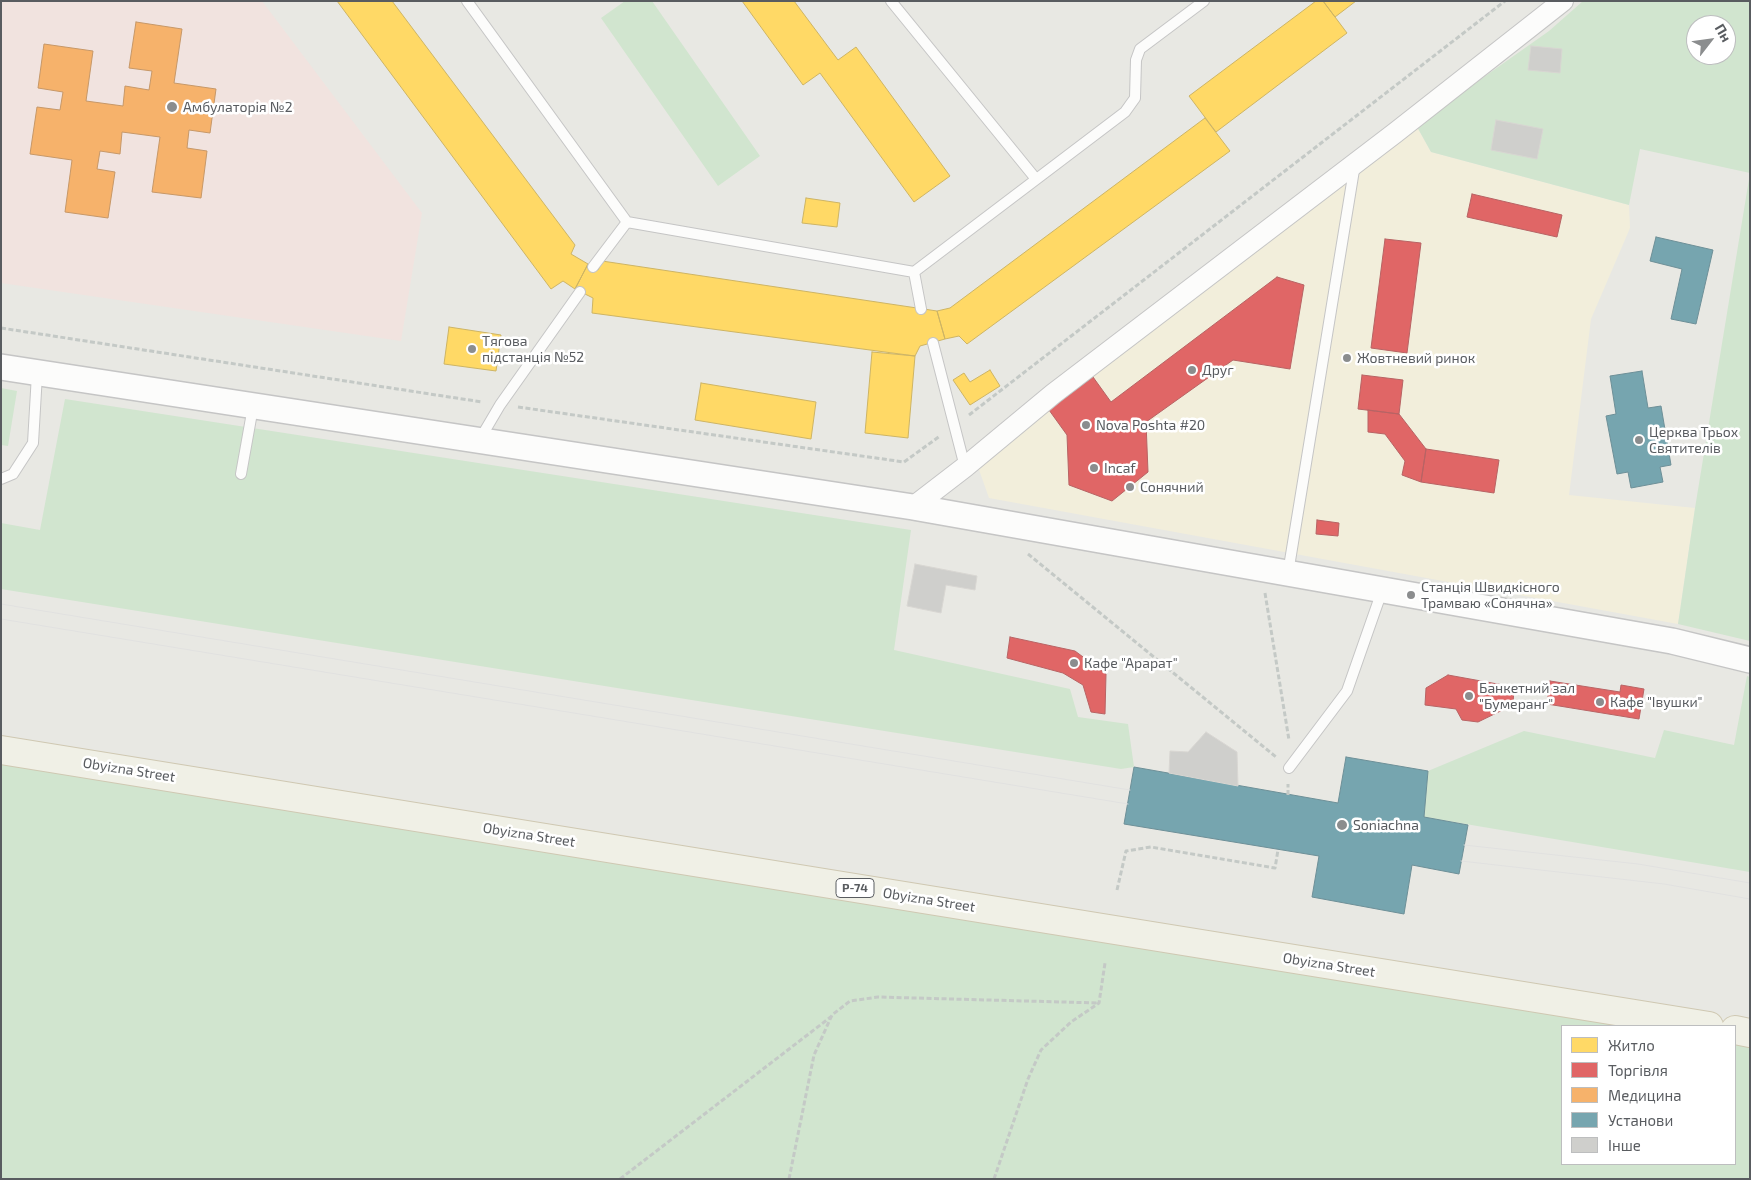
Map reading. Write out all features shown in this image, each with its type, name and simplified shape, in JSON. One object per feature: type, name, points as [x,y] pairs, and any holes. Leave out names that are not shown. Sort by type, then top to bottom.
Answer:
[{"type":"main road","name":"Obyizna Street","points":[[1,750],[1703,1025]]},
{"type":"main road","points":[[1736,1030],[1750,1033]]},
{"type":"street","points":[[912,507],[965,467],[1053,394],[1356,163],[1563,1]]},
{"type":"street","points":[[1,367],[912,507],[1672,640],[1750,660]]},
{"type":"lane","points":[[467,1],[627,222],[914,272],[1125,112],[1135,98],[1136,60],[1140,49],[1204,1]]},
{"type":"lane","points":[[891,1],[1036,179]]},
{"type":"lane","points":[[1288,573],[1356,163]]},
{"type":"lane","points":[[592,267],[627,222]]},
{"type":"lane","points":[[914,272],[921,309]]},
{"type":"lane","points":[[479,440],[500,405],[580,292]]},
{"type":"lane","points":[[933,343],[965,467]]},
{"type":"lane","points":[[1,479],[13,474],[32,443],[37,372]]},
{"type":"lane","points":[[242,474],[253,406]]},
{"type":"lane","points":[[1289,768],[1348,691],[1382,590]]},
{"type":"path","points":[[1,328],[500,405],[904,462],[954,426],[1504,1]]},
{"type":"path","points":[[1025,551],[1289,768]]},
{"type":"path","points":[[1261,568],[1291,752],[1288,794]]},
{"type":"path","points":[[1117,890],[1126,851],[1151,847],[1275,868],[1278,850]]},
{"type":"path","points":[[994,1179],[1028,1079],[1041,1050],[1071,1022],[1099,1003],[1105,963]]},
{"type":"path","points":[[620,1179],[850,1001],[878,997],[1099,1003]]},
{"type":"path","points":[[789,1179],[814,1055],[832,1015]]},
{"type":"shaded area","name":"Амбулаторія №2","points":[[1,1],[262,1],[422,213],[401,341],[1,283]]},
{"type":"shaded area","name":"Жовтневий ринок","points":[[1416,125],[1431,152],[1629,205],[1630,228],[1591,319],[1569,495],[1695,508],[1678,624],[989,498],[977,464]]},
{"type":"green space","points":[[625,1],[652,1],[760,156],[718,186],[601,18]]},
{"type":"green space","points":[[1583,1],[1750,1],[1750,173],[1640,149],[1629,205],[1431,152],[1416,125],[1549,31]]},
{"type":"green space","points":[[1750,173],[1750,641],[1678,624]]},
{"type":"green space","points":[[1,388],[17,391],[8,446],[1,445]]},
{"type":"green space","points":[[65,399],[911,530],[894,650],[1070,689],[1078,717],[1128,724],[1134,767],[1121,769],[1,589],[1,523],[40,530]]},
{"type":"green space","points":[[1747,676],[1750,677],[1750,872],[1424,817],[1428,771],[1524,731],[1655,758],[1664,730],[1734,745]]},
{"type":"green space","points":[[1,750],[1703,1025],[1561,1025],[1561,1165],[1736,1165],[1736,1030],[1750,1033],[1750,1179],[1,1179]]},
{"type":"building: Житло","points":[[337,1],[392,1],[575,245],[571,254],[588,264],[575,289],[563,281],[551,289]]},
{"type":"building: Житло","points":[[742,1],[794,1],[838,60],[856,47],[950,176],[914,202],[820,73],[803,85]]},
{"type":"building: Житло","points":[[1316,1],[1323,1],[1347,33],[1216,132],[1189,96]]},
{"type":"building: Житло","points":[[1323,1],[1356,1],[1335,17]]},
{"type":"building: Житло","points":[[1205,118],[1230,151],[967,344],[959,336],[945,339],[937,311],[950,308]]},
{"type":"building: Житло","points":[[806,198],[840,203],[837,227],[802,223]]},
{"type":"building: Житло","points":[[602,261],[937,311],[945,339],[920,346],[915,356],[592,313],[593,298],[575,289],[588,264],[598,270]]},
{"type":"building: Житло","name":"Тягова підстанція №52","points":[[449,327],[501,335],[496,371],[444,364]]},
{"type":"building: Житло","points":[[872,352],[915,356],[908,438],[865,433]]},
{"type":"building: Житло","points":[[990,370],[1000,386],[970,405],[953,380],[964,373],[970,382]]},
{"type":"building: Житло","points":[[701,383],[816,402],[811,439],[695,420]]},
{"type":"building: Торгівля","points":[[1472,194],[1562,215],[1557,237],[1467,217]]},
{"type":"building: Торгівля","points":[[1385,239],[1421,243],[1407,353],[1371,348]]},
{"type":"building: Торгівля","points":[[1277,277],[1304,285],[1290,369],[1233,360],[1146,422],[1148,472],[1112,501],[1069,485],[1067,435],[1049,410],[1093,377],[1111,402]]},
{"type":"building: Торгівля","points":[[1362,375],[1403,380],[1399,414],[1358,409]]},
{"type":"building: Торгівля","points":[[1368,410],[1399,414],[1426,449],[1421,482],[1402,475],[1405,461],[1385,434],[1368,432]]},
{"type":"building: Торгівля","points":[[1426,449],[1499,460],[1494,493],[1421,482]]},
{"type":"building: Торгівля","points":[[1317,520],[1339,523],[1338,536],[1316,534]]},
{"type":"building: Торгівля","points":[[1010,637],[1075,651],[1106,674],[1105,714],[1091,712],[1083,685],[1063,673],[1007,658]]},
{"type":"building: Торгівля","name":"Банкетний зал \"Бумеранг\"","points":[[1448,675],[1514,687],[1513,705],[1478,722],[1462,720],[1456,709],[1425,705],[1426,688]]},
{"type":"building: Торгівля","points":[[1550,681],[1620,692],[1621,685],[1644,689],[1639,719],[1547,704]]},
{"type":"building: Медицина","points":[[136,22],[182,29],[174,83],[216,89],[210,133],[189,130],[187,148],[207,151],[201,198],[152,192],[160,137],[122,132],[120,154],[100,151],[97,169],[115,172],[108,218],[65,212],[72,160],[30,154],[37,107],[60,110],[63,92],[38,88],[44,44],[93,51],[86,101],[123,106],[125,86],[149,90],[152,71],[129,68]]},
{"type":"building: Установи","points":[[1656,237],[1713,250],[1696,324],[1671,319],[1682,269],[1650,261]]},
{"type":"building: Установи","name":"Церква Трьох Святителів","points":[[1642,371],[1648,408],[1661,406],[1671,465],[1660,467],[1663,482],[1631,488],[1628,472],[1617,474],[1606,416],[1616,414],[1610,376]]},
{"type":"building: Установи","points":[[1346,757],[1428,771],[1424,817],[1468,825],[1459,874],[1412,865],[1404,914],[1312,897],[1319,856],[1124,824],[1134,767],[1338,803]]},
{"type":"building: Інше","points":[[1531,46],[1562,49],[1560,73],[1528,70]]},
{"type":"building: Інше","points":[[1496,120],[1543,129],[1537,159],[1491,150]]},
{"type":"building: Інше","points":[[915,564],[977,576],[975,590],[946,585],[941,613],[907,606]]},
{"type":"building: Інше","points":[[1206,732],[1237,752],[1238,786],[1169,773],[1170,751],[1188,752]]},
{"type":"tram line","points":[[1,604],[1130,790]]},
{"type":"tram line","points":[[1,619],[1128,804]]},
{"type":"tram line","points":[[1464,845],[1638,864],[1750,883]]},
{"type":"tram line","points":[[1461,861],[1664,884],[1750,899]]},
{"type":"place","name":"Амбулаторія №2","points":[[172,107]]},
{"type":"place","name":"Тягова підстанція №52","points":[[472,349]]},
{"type":"place","name":"Жовтневий ринок","points":[[1347,358]]},
{"type":"place","name":"Друг","points":[[1192,370]]},
{"type":"place","name":"Nova Poshta #20","points":[[1086,425]]},
{"type":"place","name":"Церква Трьох Святителів","points":[[1639,440]]},
{"type":"place","name":"Incaf","points":[[1094,468]]},
{"type":"place","name":"Сонячний","points":[[1130,487]]},
{"type":"place","name":"Станцiя Швидкiсного Трамваю «Сонячна»","points":[[1411,595]]},
{"type":"place","name":"Кафе \"Арарат\"","points":[[1074,663]]},
{"type":"place","name":"Банкетний зал \"Бумеранг\"","points":[[1469,696]]},
{"type":"place","name":"Кафе \"Івушки\"","points":[[1600,702]]},
{"type":"place","name":"Soniachna","points":[[1342,825]]}]
